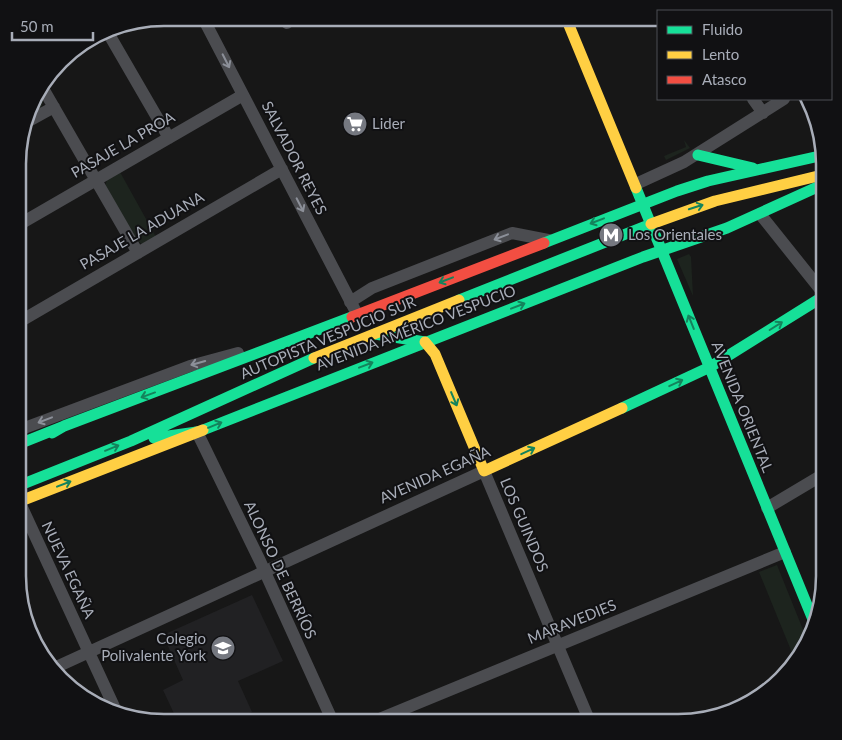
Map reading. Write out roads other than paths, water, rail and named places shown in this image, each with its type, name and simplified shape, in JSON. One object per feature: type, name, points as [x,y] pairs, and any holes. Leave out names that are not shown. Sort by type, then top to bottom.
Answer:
[{"type":"main road","name":"AVENIDA ORIENTAL","points":[[570,27],[636,184],[661,251],[810,613]]},
{"type":"main road","points":[[698,155],[733,165],[762,170]]},
{"type":"main road","points":[[27,441],[643,204],[700,184],[815,157]]},
{"type":"main road","points":[[651,224],[715,200],[815,177]]},
{"type":"main road","name":"AVENIDA AMÉRICO VESPUCIO","points":[[27,499],[425,342],[661,251],[701,238],[760,214],[815,188]]},
{"type":"main road","name":"AUTOPISTA VESPUCIO SUR","points":[[27,483],[131,441],[253,384],[651,224]]},
{"type":"main road","name":"AVENIDA EGAÑA","points":[[484,471],[710,368],[815,301]]},
{"type":"main road","points":[[374,334],[425,342]]},
{"type":"main road","name":"LOS GUINDOS","points":[[425,342],[435,354],[484,471]]},
{"type":"main road","points":[[27,447],[64,426]]},
{"type":"main road","points":[[131,441],[197,432]]},
{"type":"street","name":"SALVADOR REYES","points":[[207,26],[357,314]]},
{"type":"street","points":[[112,37],[169,138]]},
{"type":"street","points":[[46,93],[138,253]]},
{"type":"street","name":"PASAJE LA PROA","points":[[26,220],[243,94]]},
{"type":"street","points":[[754,100],[763,113]]},
{"type":"street","points":[[636,184],[698,155],[782,100]]},
{"type":"street","points":[[35,118],[54,107]]},
{"type":"street","name":"PASAJE LA ADUANA","points":[[26,318],[282,169]]},
{"type":"street","points":[[760,214],[815,284]]},
{"type":"street","points":[[350,302],[372,288],[512,233],[548,240]]},
{"type":"street","points":[[27,427],[190,366],[219,357],[279,345]]},
{"type":"street","name":"ALONSO DE BERRÍOS","points":[[197,432],[264,571],[329,714]]},
{"type":"street","name":"AVENIDA EGAÑA","points":[[59,666],[484,471]]},
{"type":"street","name":"LOS GUINDOS","points":[[484,471],[586,713]]},
{"type":"street","points":[[767,508],[816,479]]},
{"type":"street","name":"NUEVA EGAÑA","points":[[27,519],[112,704]]},
{"type":"street","name":"MARAVEDIES","points":[[393,714],[785,552]]},
{"type":"place","name":"Lider","points":[[355,124]]},
{"type":"place","name":"Los Orientales","points":[[611,235]]},
{"type":"place","name":"Colegio Polivalente York","points":[[223,648]]}]
